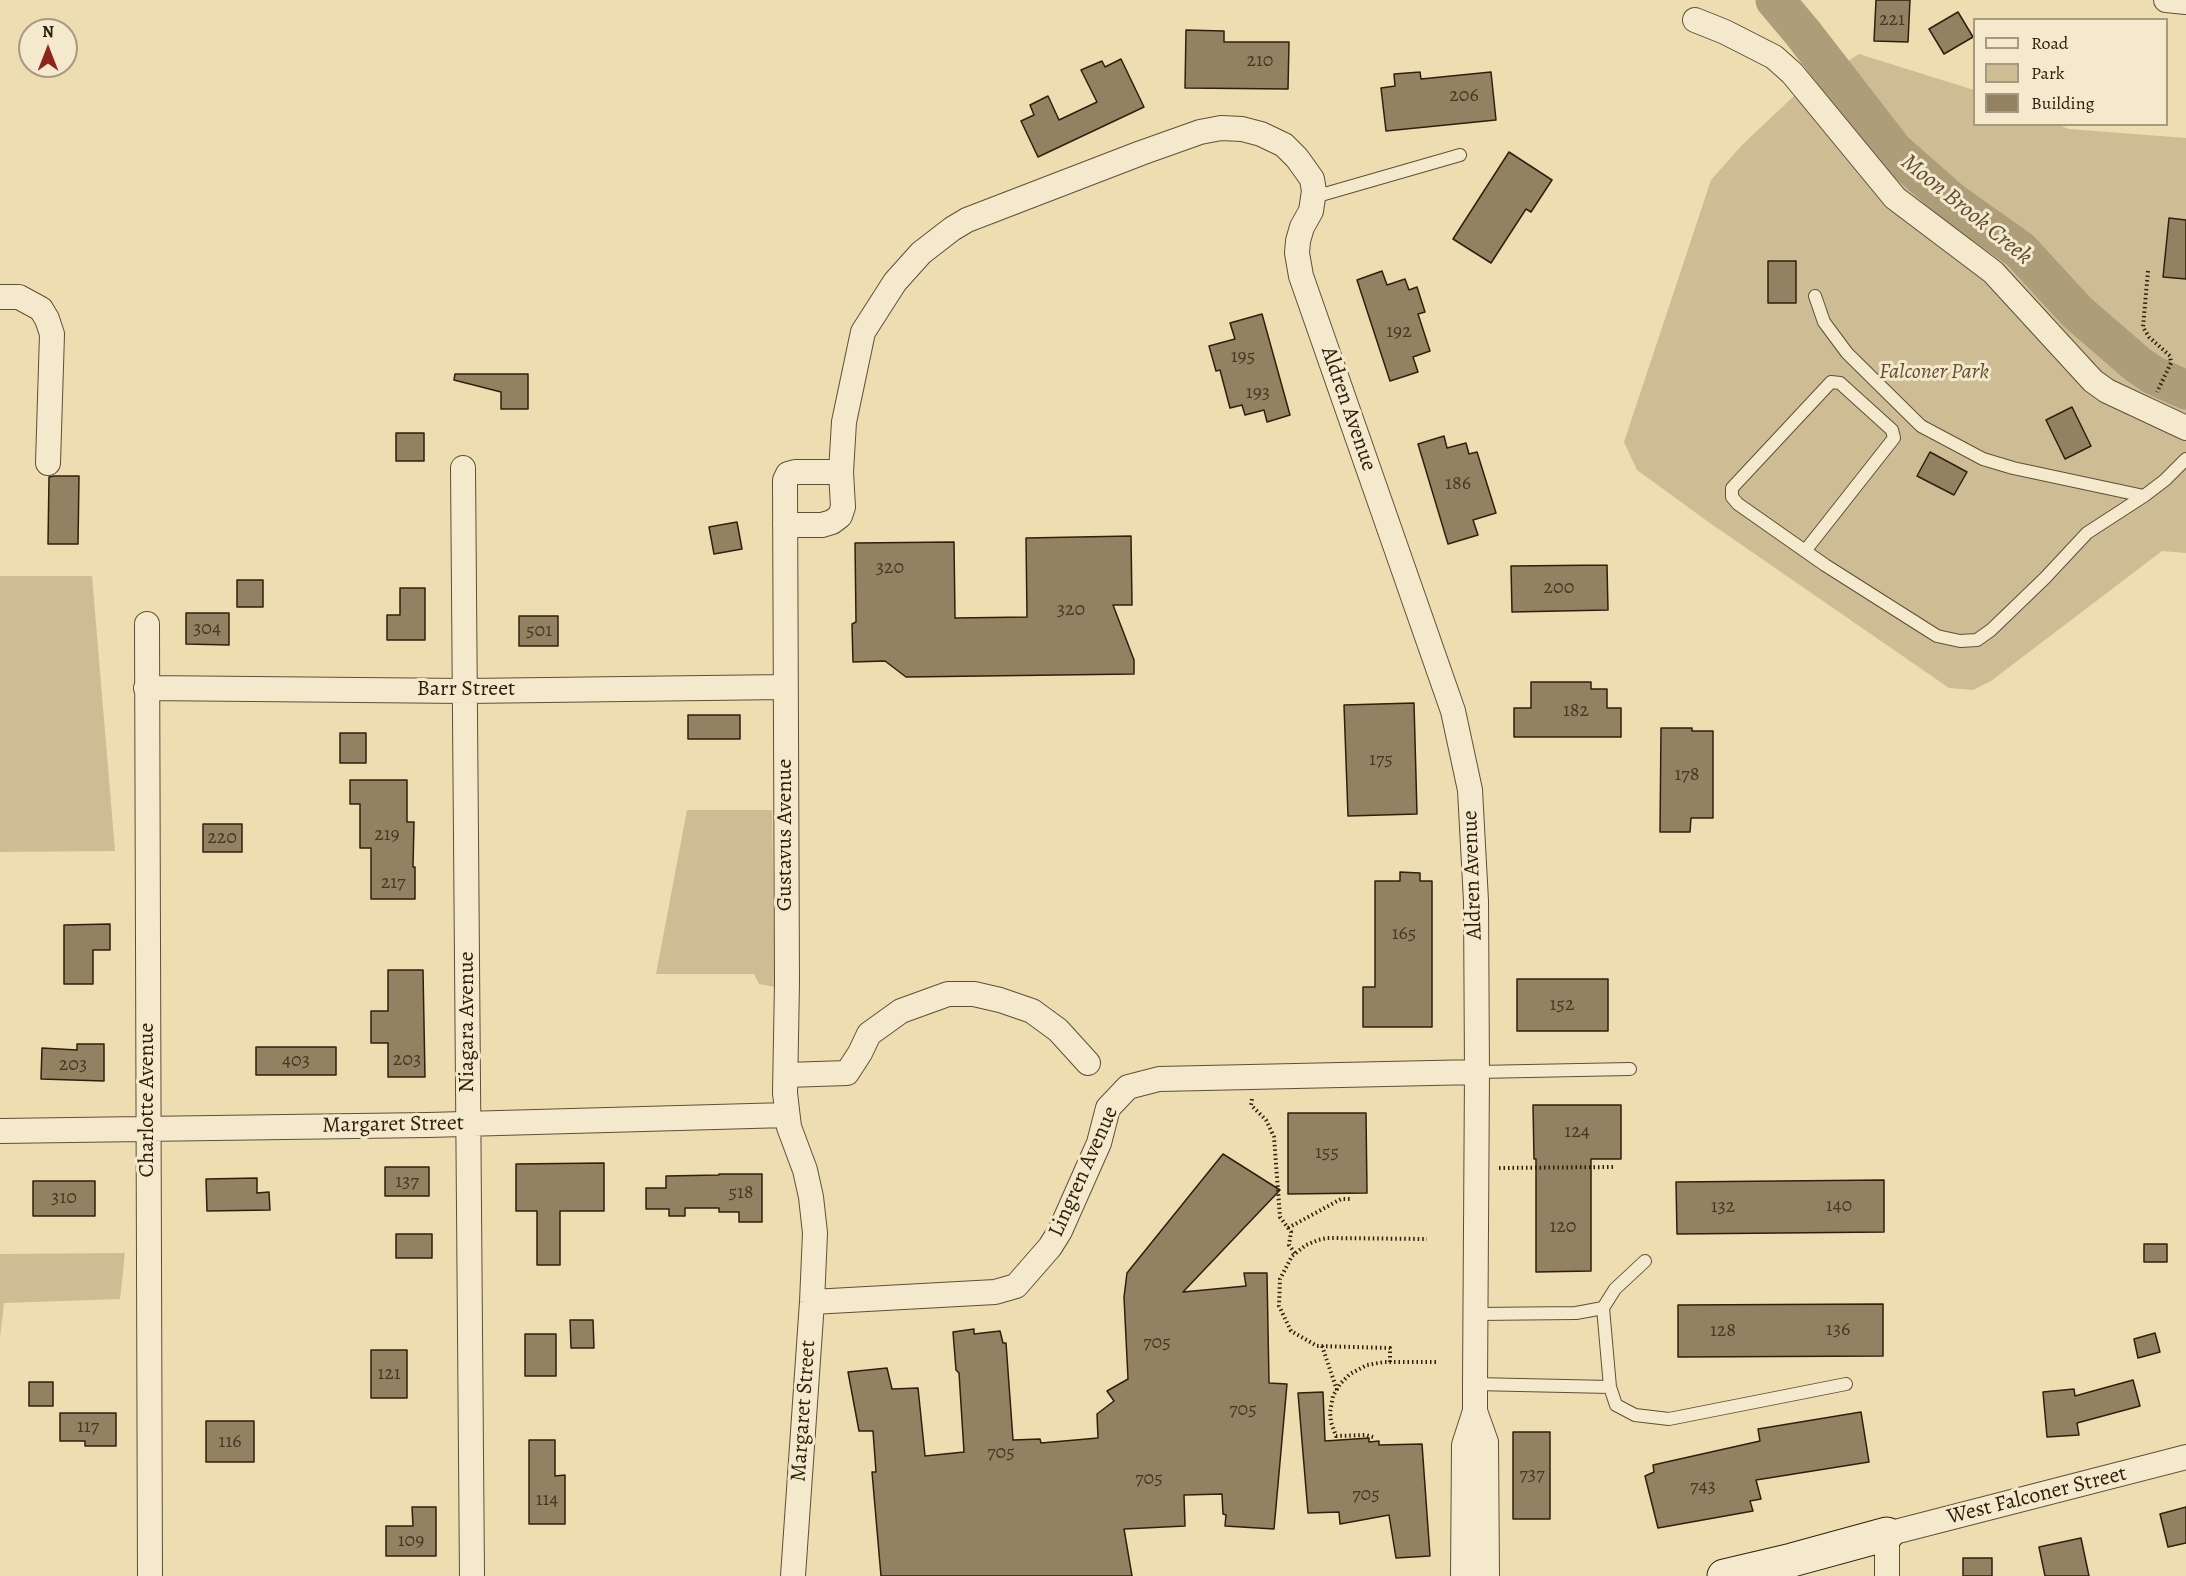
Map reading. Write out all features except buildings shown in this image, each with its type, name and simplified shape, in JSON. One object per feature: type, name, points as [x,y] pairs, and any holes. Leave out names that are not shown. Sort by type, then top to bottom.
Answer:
[{"type":"street","points":[[2166,0],[2186,2]]},
{"type":"street","points":[[1695,20],[1725,32],[1774,57],[1792,73],[1895,198],[1993,272],[2092,381],[2107,391],[2186,428]]},
{"type":"street","points":[[785,525],[827,524],[840,516],[843,507],[841,472],[844,422],[863,332],[895,282],[921,253],[967,220],[1141,153],[1200,132],[1221,128],[1242,129],[1261,134],[1284,145],[1312,179],[1314,197]]},
{"type":"street","name":"Aldren Avenue","points":[[1314,197],[1311,211],[1302,227],[1298,241],[1297,253],[1301,276],[1453,711],[1469,781],[1476,901],[1476,1314],[1475,1411],[1464,1444],[1463,1576]]},
{"type":"street","points":[[0,297],[19,297],[41,309],[52,334],[48,463]]},
{"type":"street","name":"Niagara Avenue","points":[[463,468],[472,1576]]},
{"type":"street","name":"Gustavus Avenue","points":[[815,1246],[811,1197],[787,1115],[785,480],[788,474],[795,472],[841,472]]},
{"type":"street","name":"Charlotte Avenue","points":[[147,624],[150,1576]]},
{"type":"street","name":"Barr Street","points":[[146,688],[466,691],[785,687]]},
{"type":"street","points":[[786,1075],[847,1073],[860,1053],[868,1034],[901,1011],[948,994],[974,994],[1032,1011],[1058,1030],[1088,1063]]},
{"type":"street","name":"Lingren Avenue","points":[[812,1302],[995,1292],[1016,1286],[1060,1231],[1099,1143],[1108,1108],[1128,1087],[1159,1079],[1477,1072]]},
{"type":"street","name":"Margaret Street","points":[[0,1131],[787,1115]]},
{"type":"street","name":"Margaret Street","points":[[792,1576],[815,1246]]},
{"type":"street","name":"Aldren Avenue","points":[[1475,1411],[1486,1442],[1487,1576]]},
{"type":"street","name":"West Falconer Street","points":[[1887,1534],[2186,1457]]},
{"type":"street","points":[[1724,1576],[1887,1534],[1887,1576]]},
{"type":"lane","points":[[1314,197],[1460,155]]},
{"type":"lane","points":[[1815,296],[1824,322],[1847,353],[1921,426],[1983,459],[2013,468],[2144,496]]},
{"type":"lane","points":[[1805,551],[1894,438],[1892,430],[1840,383],[1831,382],[1732,488],[1732,497],[1738,504],[1805,551],[1937,636],[1960,641],[1977,640],[1991,630],[2045,578],[2087,533],[2144,496],[2165,480],[2186,459]]},
{"type":"lane","points":[[1477,1072],[1630,1069]]},
{"type":"lane","points":[[1645,1261],[1615,1288],[1603,1308],[1611,1387],[1616,1405],[1635,1415],[1669,1419],[1846,1384]]},
{"type":"lane","points":[[1476,1314],[1576,1313],[1603,1308]]},
{"type":"lane","points":[[1475,1384],[1611,1387]]},
{"type":"path","points":[[2148,271],[2144,327],[2149,337],[2170,357],[2170,363],[2160,386]]},
{"type":"path","points":[[1257,1094],[1251,1106],[1266,1120],[1272,1131],[1280,1217],[1291,1232],[1289,1245],[1295,1253]]},
{"type":"path","points":[[1495,1168],[1616,1167]]},
{"type":"path","points":[[1288,1228],[1341,1199],[1353,1199]]},
{"type":"path","points":[[1390,1362],[1390,1348],[1317,1346],[1291,1330],[1279,1306],[1280,1279],[1295,1253],[1306,1245],[1327,1238],[1427,1239]]},
{"type":"path","points":[[1322,1346],[1337,1390]]},
{"type":"path","points":[[1373,1437],[1366,1435],[1336,1436],[1330,1412],[1333,1396],[1350,1374],[1367,1365],[1390,1362],[1439,1362]]},
{"type":"green space","name":"Falconer Park","points":[[1859,54],[1973,90],[1973,126],[2061,126],[2069,129],[2186,138],[2186,553],[2162,551],[1991,681],[1973,690],[1949,688],[1707,521],[1637,470],[1624,442],[1711,180],[1742,145],[1795,95]]},
{"type":"green space","points":[[0,576],[92,576],[115,851],[0,852]]},
{"type":"green space","points":[[687,810],[772,810],[775,987],[759,984],[754,974],[656,974]]},
{"type":"green space","points":[[125,1253],[120,1299],[4,1303],[0,1338],[0,1254]]},
{"type":"waterway","name":"Moon Brook Creek","points":[[1775,0],[1894,151],[1952,202],[2020,250],[2077,312],[2137,364],[2153,375],[2186,390]]}]
